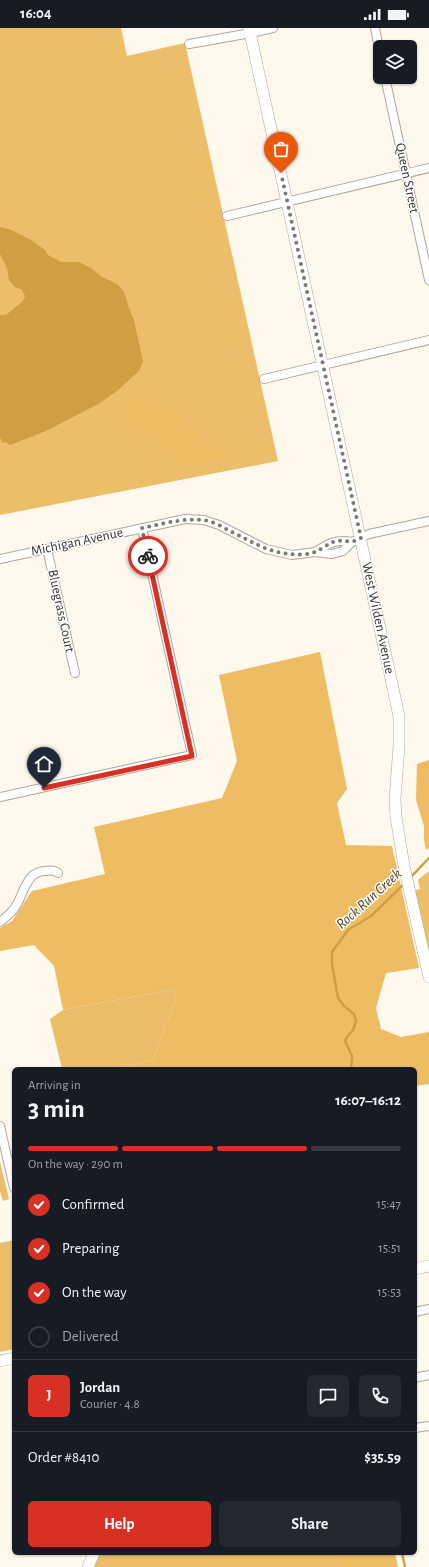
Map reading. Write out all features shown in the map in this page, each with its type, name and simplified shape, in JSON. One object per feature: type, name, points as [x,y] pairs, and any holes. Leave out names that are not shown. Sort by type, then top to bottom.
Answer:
[{"type":"street","points":[[189,44],[250,31],[273,28]]},
{"type":"street","points":[[375,28],[377,40]]},
{"type":"street","name":"West Wilden Avenue","points":[[250,31],[323,365],[356,540],[399,717],[396,818],[404,866],[428,971]]},
{"type":"street","name":"Queen Street","points":[[387,84],[429,280]]},
{"type":"street","points":[[227,216],[429,168]]},
{"type":"street","points":[[264,379],[429,340]]},
{"type":"street","name":"Michigan Avenue","points":[[0,559],[185,520],[204,520],[219,525],[266,549],[275,552],[292,555],[315,552],[332,554],[343,551],[356,540],[369,534],[429,521]]},
{"type":"street","points":[[0,797],[192,756],[142,528]]},
{"type":"street","name":"Bluegrass Court","points":[[47,549],[75,673]]},
{"type":"street","points":[[0,922],[10,914],[18,903],[26,882],[35,874],[42,871],[54,870],[58,873]]},
{"type":"street","points":[[0,1126],[12,1179]]},
{"type":"street","points":[[417,1269],[429,1266]]},
{"type":"street","points":[[417,1312],[429,1309]]},
{"type":"street","points":[[0,1361],[12,1358]]},
{"type":"street","points":[[417,1378],[429,1375]]},
{"type":"street","points":[[417,1428],[429,1426]]},
{"type":"street","points":[[88,1567],[93,1555]]},
{"type":"shaded area","points":[[0,28],[121,28],[127,56],[185,43],[278,461],[0,515]]},
{"type":"shaded area","points":[[0,227],[9,229],[31,240],[45,250],[48,255],[61,262],[79,262],[91,268],[102,277],[118,285],[124,292],[134,320],[143,361],[139,371],[118,390],[100,403],[46,431],[10,445],[6,442],[2,443],[0,437],[0,315],[6,315],[23,301],[25,296],[22,290],[15,287],[9,280],[7,268],[0,254]]},
{"type":"shaded area","points":[[134,400],[148,402],[178,412],[199,438],[231,457],[201,464],[179,464],[147,439],[132,432],[124,424],[126,410]]},
{"type":"shaded area","points":[[320,652],[347,789],[337,803],[346,845],[392,846],[419,968],[386,973],[376,1008],[381,1029],[401,1037],[429,1032],[429,1084],[417,1086],[417,1067],[123,1067],[153,1060],[176,999],[174,989],[63,1010],[54,966],[34,945],[0,951],[0,928],[12,921],[32,891],[105,874],[94,827],[222,798],[237,761],[219,675]]},
{"type":"shaded area","points":[[429,760],[429,848],[426,850],[424,826],[416,800],[417,764]]},
{"type":"shaded area","points":[[429,871],[428,948],[416,890],[420,889],[418,880]]},
{"type":"shaded area","points":[[174,989],[176,999],[153,1060],[123,1067],[62,1067],[50,1019],[63,1010]]},
{"type":"shaded area","points":[[0,1162],[9,1199],[3,1201],[0,1192]]},
{"type":"shaded area","points":[[12,1240],[12,1349],[0,1352],[0,1243]]},
{"type":"shaded area","points":[[93,1555],[341,1555],[349,1567],[88,1567]]},
{"type":"shaded area","points":[[337,1555],[395,1555],[398,1567],[345,1567]]},
{"type":"waterway","name":"Rock Run Creek","points":[[410,878],[429,858]]},
{"type":"waterway","name":"Rock Run Creek","points":[[351,1067],[352,1056],[345,1041],[353,1030],[356,1021],[354,1014],[344,1006],[338,998],[332,964],[332,952],[348,930],[371,916],[404,884]]},
{"type":"waterway","name":"Rock Run Creek","points":[[402,1555],[405,1567]]},
{"type":"way so far","points":[[148,556],[142,528],[185,520],[204,520],[219,525],[266,549],[282,554],[292,555],[315,552],[329,543],[342,540],[352,542],[361,538],[281,173]]},
{"type":"route","points":[[44,788],[192,756],[148,556]]}]
